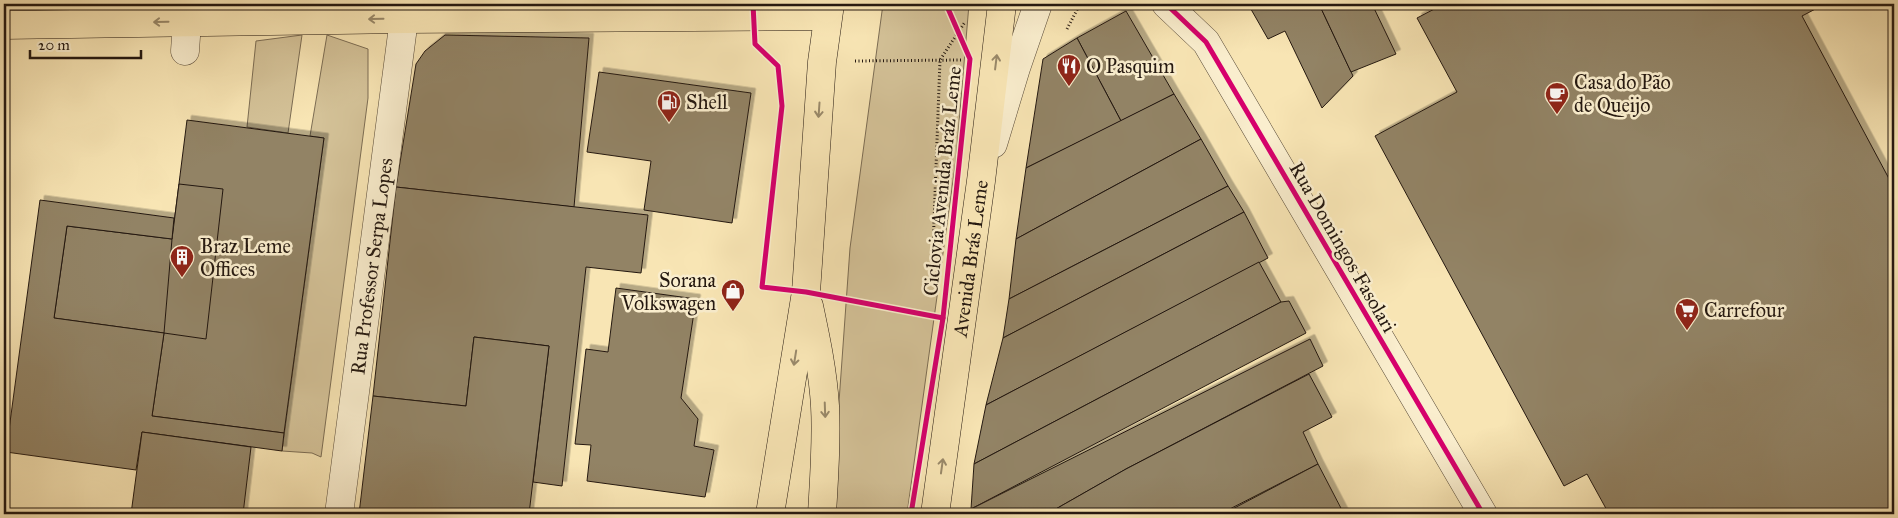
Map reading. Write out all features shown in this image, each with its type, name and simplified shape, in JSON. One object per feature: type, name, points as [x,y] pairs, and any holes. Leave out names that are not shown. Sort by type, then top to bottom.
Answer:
[{"type":"main road","name":"Avenida Brás Leme","points":[[935,514],[981,181],[1002,4]]},
{"type":"main road","points":[[4,25],[828,10],[822,62],[806,292],[770,514]]},
{"type":"main road","points":[[806,292],[819,351],[825,406],[825,463],[822,514]]},
{"type":"street","points":[[981,181],[1038,4]]},
{"type":"street","name":"Rua Domingos Fasolari","points":[[1166,4],[1206,42]]},
{"type":"street","name":"Rua Domingos Fasolari","points":[[1186,4],[1206,42],[1482,514]]},
{"type":"street","name":"Rua Professor Serpa Lopes","points":[[339,514],[404,18]]},
{"type":"street","points":[[185,51],[188,22]]},
{"type":"path","points":[[931,285],[940,60],[968,18]]},
{"type":"path","points":[[822,62],[970,59]]},
{"type":"shaded area","points":[[883,4],[969,4],[956,159],[907,514],[831,514],[850,248]]},
{"type":"shaded area","points":[[302,35],[288,133],[247,127],[256,41]]},
{"type":"shaded area","points":[[327,35],[368,49],[368,98],[321,457],[312,453],[282,451],[324,138],[310,136]]},
{"type":"building","points":[[1248,4],[1319,4],[1353,76],[1322,108],[1285,31],[1268,39]]},
{"type":"building","points":[[1319,4],[1372,4],[1396,54],[1351,72]]},
{"type":"building","name":"Carrefour","points":[[1444,4],[1825,4],[1802,16],[1894,188],[1894,514],[1609,514],[1587,474],[1564,486],[1375,136],[1457,92],[1417,18]]},
{"type":"building","points":[[1126,11],[1174,94],[1121,121],[1077,38]]},
{"type":"building","points":[[445,35],[589,38],[574,207],[396,187],[416,64],[425,51]]},
{"type":"building","points":[[1077,38],[1121,121],[1026,168],[1043,59]]},
{"type":"building","name":"Shell","points":[[599,72],[751,93],[732,223],[644,210],[651,161],[587,152]]},
{"type":"building","points":[[1174,94],[1201,139],[1016,239],[1026,168]]},
{"type":"building","name":"Braz Leme Offices","points":[[187,120],[324,138],[284,433],[152,416],[164,333],[54,318],[67,226],[172,239]]},
{"type":"building","points":[[1201,139],[1228,186],[1009,299],[1016,239]]},
{"type":"building","points":[[179,184],[223,189],[206,339],[164,333]]},
{"type":"building","points":[[1228,186],[1244,212],[1003,338],[1009,299]]},
{"type":"building","points":[[396,187],[648,215],[641,273],[586,267],[562,486],[533,482],[549,346],[474,337],[466,406],[373,396]]},
{"type":"building","points":[[40,200],[174,218],[172,239],[67,226],[54,318],[164,333],[152,416],[284,433],[282,451],[142,432],[136,470],[6,452]]},
{"type":"building","points":[[1244,212],[1268,258],[986,405],[1003,338]]},
{"type":"building","points":[[1259,262],[1281,302],[974,464],[986,405]]},
{"type":"building","points":[[616,288],[696,299],[681,398],[698,419],[694,446],[714,450],[705,497],[587,481],[591,445],[575,444],[586,349],[608,352]]},
{"type":"building","points":[[1289,301],[1306,333],[971,509],[974,464],[1281,302]]},
{"type":"building","points":[[474,337],[549,346],[529,514],[359,514],[373,396],[466,406]]},
{"type":"building","points":[[1310,339],[1323,366],[1126,469],[1047,514],[979,514],[971,509]]},
{"type":"building","points":[[1309,374],[1332,417],[1303,432],[1318,464],[1220,514],[1047,514],[1126,469]]},
{"type":"building","points":[[142,432],[251,447],[243,514],[131,514]]},
{"type":"building","points":[[1318,464],[1344,514],[1223,514]]},
{"type":"cycle path","points":[[753,4],[755,44],[778,66],[782,106],[762,287],[806,292],[943,318]]},
{"type":"cycle path","name":"Ciclovia Avenida Bráz Leme","points":[[911,514],[943,318],[970,59],[946,4]]},
{"type":"cycle path","points":[[1166,4],[1206,42],[1483,514]]},
{"type":"place","name":"O Pasquim","points":[[1069,87]]},
{"type":"place","name":"Casa do Pão de Queijo","points":[[1557,115]]},
{"type":"place","name":"Shell","points":[[669,123]]},
{"type":"place","name":"Braz Leme Offices","points":[[182,278]]},
{"type":"place","name":"Sorana Volkswagen","points":[[733,312]]},
{"type":"place","name":"Carrefour","points":[[1687,331]]}]
